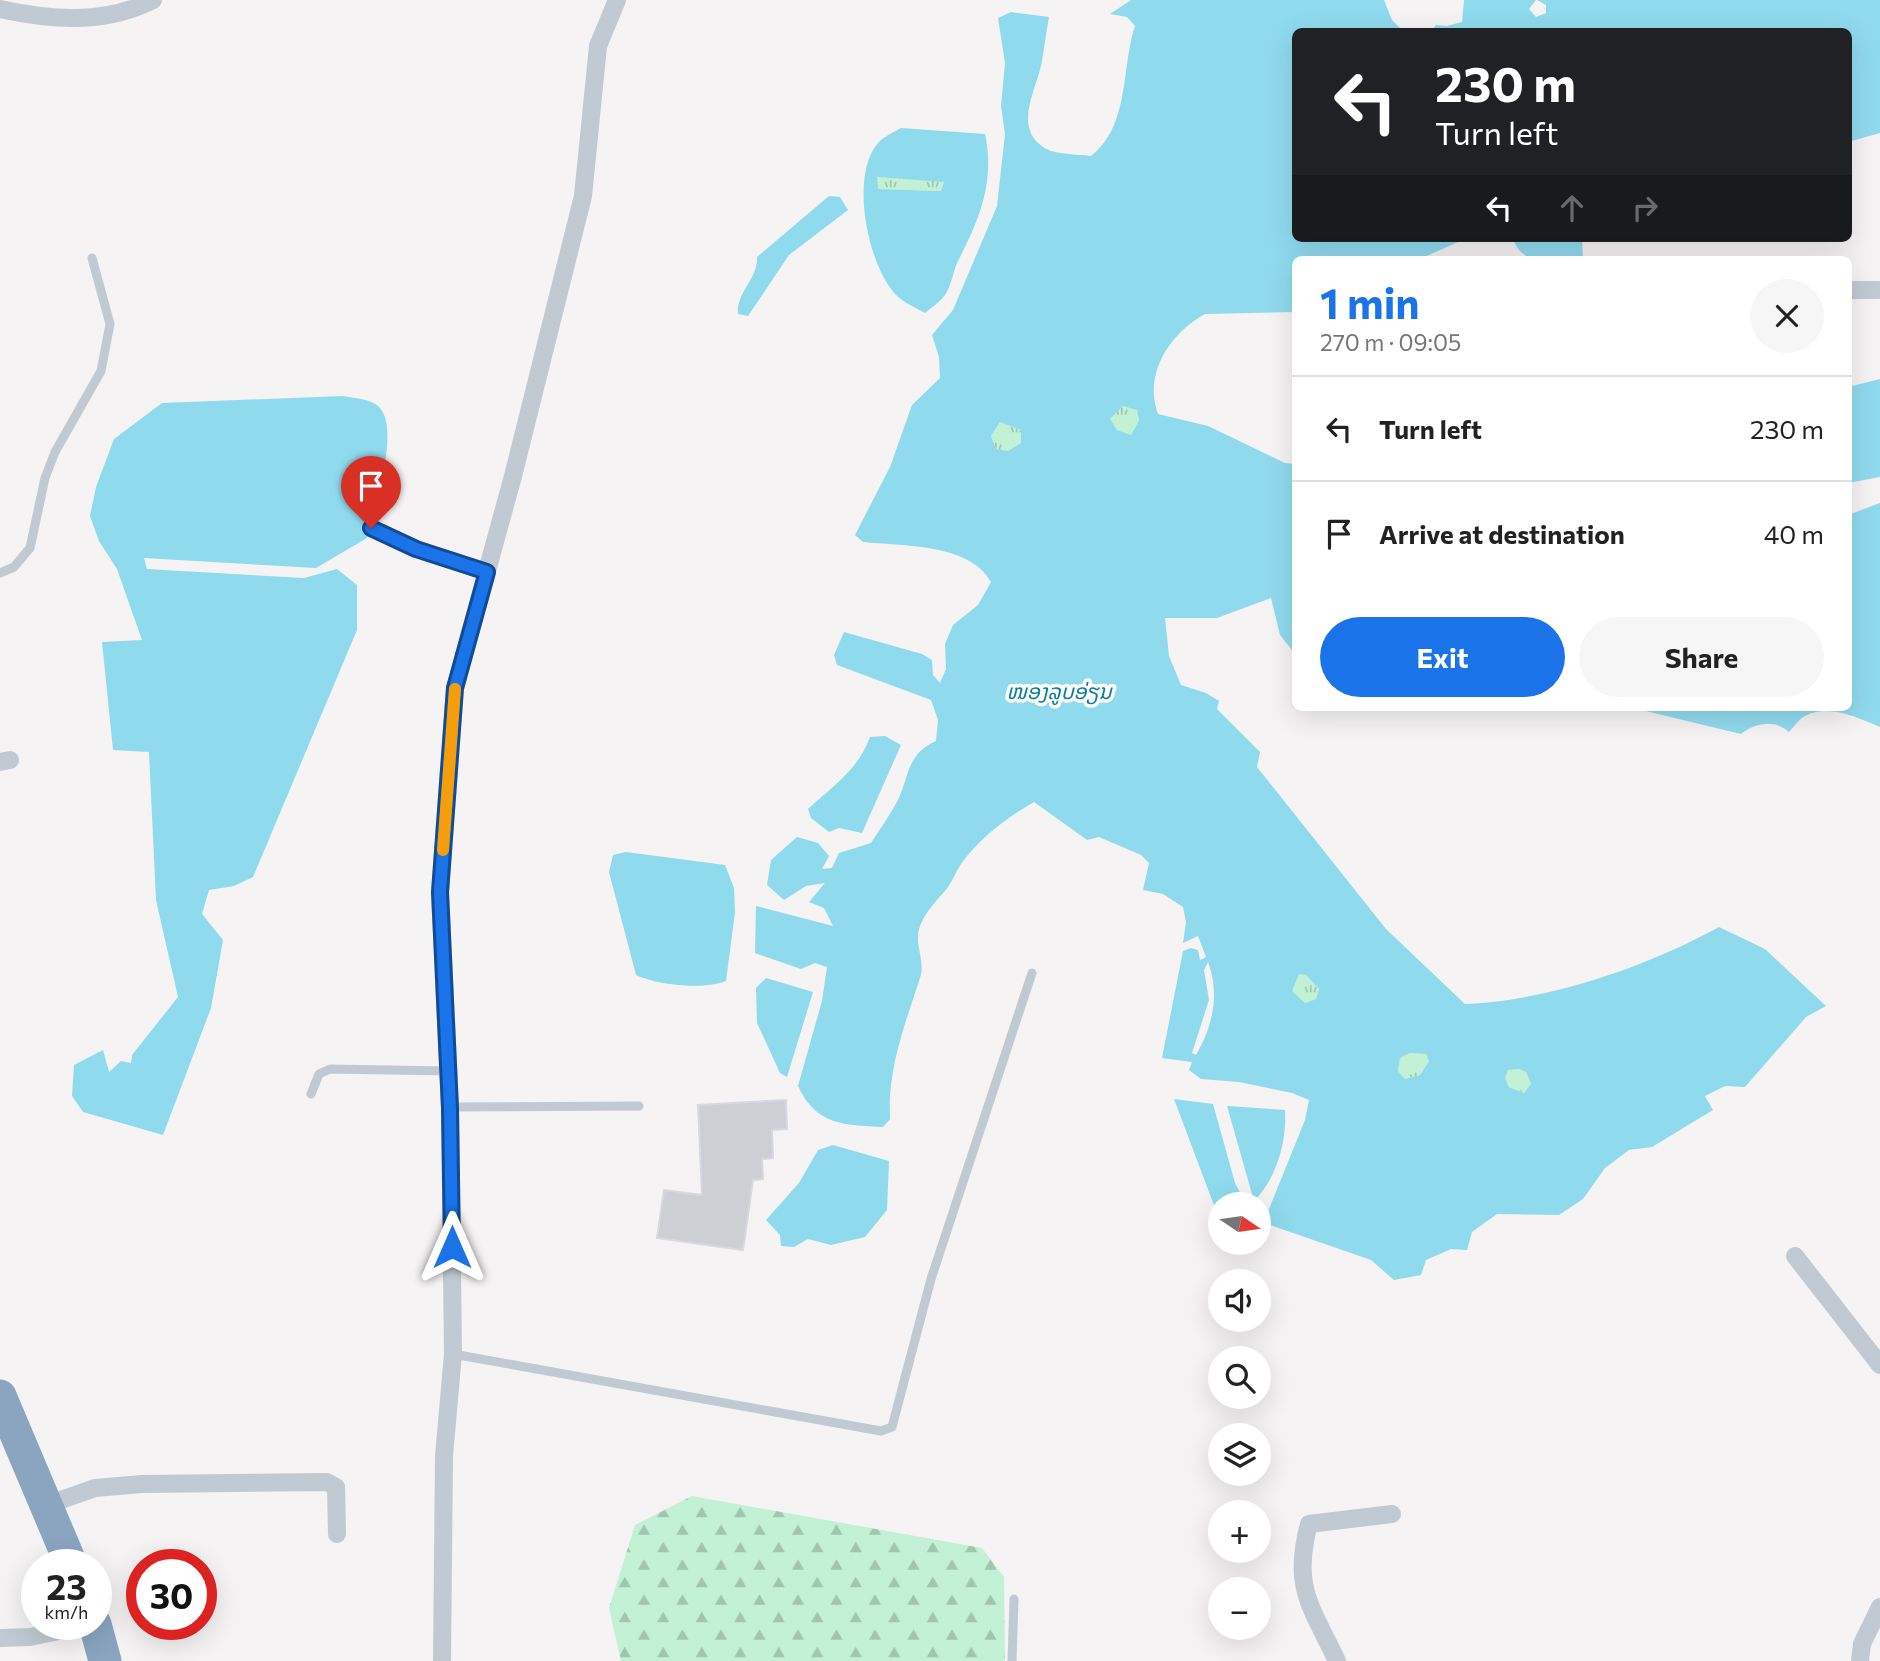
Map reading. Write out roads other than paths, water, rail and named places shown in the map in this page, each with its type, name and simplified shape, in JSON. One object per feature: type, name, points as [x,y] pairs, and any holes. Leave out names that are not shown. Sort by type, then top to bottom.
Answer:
[{"type":"highway","points":[[0,1396],[65,1549]]},
{"type":"highway","points":[[98,1640],[105,1661]]},
{"type":"street","points":[[0,9],[42,18],[96,18],[153,0]]},
{"type":"street","points":[[442,1661],[444,1456],[453,1354],[449,1071],[440,892],[455,688],[583,196],[598,46],[617,0]]},
{"type":"street","points":[[1852,291],[1870,293],[1880,290]]},
{"type":"street","points":[[1795,1256],[1880,1365]]},
{"type":"street","points":[[47,1505],[95,1488],[142,1484],[327,1482],[335,1488],[337,1534]]},
{"type":"street","points":[[1337,1661],[1307,1597],[1301,1574],[1302,1551],[1310,1524],[1392,1514]]},
{"type":"street","points":[[1860,1661],[1862,1644],[1880,1607]]},
{"type":"street","points":[[0,1638],[21,1637]]},
{"type":"lane","points":[[0,573],[14,567],[30,548],[55,452],[101,371],[110,324],[92,258]]},
{"type":"lane","points":[[371,528],[416,549],[487,572]]},
{"type":"lane","points":[[453,1354],[881,1432],[892,1427],[931,1279],[1032,973]]},
{"type":"lane","points":[[311,1094],[319,1074],[330,1069],[449,1071]]},
{"type":"lane","points":[[450,1108],[639,1106]]},
{"type":"lane","points":[[1012,1661],[1014,1599]]},
{"type":"water","name":"ໜອງລູບອ່ຽນ","points":[[1131,0],[1384,0],[1392,20],[1400,28],[1292,28],[1292,242],[1458,242],[1427,256],[1292,256],[1292,312],[1205,314],[1192,322],[1171,343],[1157,370],[1154,384],[1158,414],[1208,426],[1285,463],[1292,464],[1292,650],[1280,635],[1271,598],[1217,618],[1165,618],[1169,656],[1181,685],[1206,693],[1219,701],[1217,709],[1260,752],[1257,767],[1386,929],[1465,1004],[1529,996],[1596,979],[1691,942],[1719,927],[1765,949],[1826,1006],[1806,1017],[1745,1087],[1725,1086],[1705,1096],[1713,1110],[1652,1147],[1629,1150],[1605,1168],[1583,1199],[1559,1215],[1497,1214],[1472,1232],[1467,1250],[1451,1249],[1426,1260],[1421,1275],[1394,1280],[1371,1260],[1271,1225],[1271,1204],[1305,1120],[1309,1100],[1292,1093],[1239,1082],[1201,1079],[1189,1070],[1192,1062],[1162,1058],[1183,951],[1191,948],[1198,950],[1200,960],[1206,957],[1198,936],[1183,943],[1186,922],[1183,907],[1163,894],[1143,890],[1149,863],[1141,855],[1099,837],[1087,840],[1034,802],[1004,822],[976,846],[923,920],[918,933],[922,965],[920,978],[894,1065],[890,1119],[883,1127],[843,1123],[822,1116],[805,1099],[798,1086],[822,1001],[827,967],[815,963],[801,969],[755,953],[756,906],[833,926],[824,908],[809,902],[825,883],[806,886],[784,900],[767,885],[771,860],[797,837],[818,843],[829,856],[822,869],[832,868],[839,853],[871,843],[898,800],[914,759],[936,741],[938,720],[931,700],[837,665],[834,655],[844,632],[922,654],[932,660],[933,675],[940,683],[946,669],[945,644],[953,625],[978,605],[991,582],[981,569],[951,553],[915,546],[863,542],[855,535],[890,467],[912,405],[940,378],[939,357],[932,335],[953,310],[997,206],[1005,134],[1001,106],[1005,63],[998,18],[1011,12],[1049,17],[1041,66],[1029,109],[1030,130],[1034,139],[1048,150],[1091,156],[1104,144],[1118,113],[1135,26],[1127,17],[1110,14]],"holes":[[[1123,406],[1137,410],[1139,420],[1131,435],[1117,430],[1110,419]],[[1000,422],[1021,430],[1021,443],[1008,451],[996,449],[991,436]],[[1208,962],[1212,974],[1213,1009],[1207,1033],[1196,1055],[1192,1053],[1209,1000],[1204,970]],[[1299,974],[1306,975],[1319,989],[1316,999],[1305,1003],[1292,991]],[[1410,1053],[1426,1054],[1429,1061],[1420,1075],[1405,1079],[1398,1071],[1400,1058]],[[1519,1069],[1526,1072],[1531,1084],[1524,1093],[1509,1087],[1505,1078],[1508,1070]]]},
{"type":"water","points":[[1464,0],[1536,0],[1529,9],[1536,17],[1546,13],[1546,5],[1537,0],[1880,0],[1880,133],[1852,141],[1852,28],[1434,28],[1436,25],[1447,26],[1462,22]]},
{"type":"water","points":[[901,128],[985,134],[988,151],[987,183],[979,214],[947,291],[941,300],[925,313],[900,299],[887,282],[871,244],[866,221],[865,177],[869,158],[880,141]],"holes":[[[877,177],[944,182],[941,191],[878,189]]]},
{"type":"water","points":[[829,196],[840,197],[848,210],[789,255],[748,316],[738,314],[740,299],[754,272],[757,257]]},
{"type":"water","points":[[1515,242],[1582,242],[1583,256],[1528,256],[1517,248]]},
{"type":"water","points":[[1880,379],[1880,477],[1852,482],[1852,386]]},
{"type":"water","points":[[343,396],[372,402],[379,407],[385,418],[387,451],[367,538],[316,568],[144,558],[147,569],[304,578],[337,569],[357,585],[357,630],[253,877],[234,886],[209,890],[202,914],[223,940],[211,1008],[163,1135],[83,1112],[72,1096],[74,1065],[103,1050],[109,1072],[121,1061],[131,1063],[132,1055],[178,997],[156,900],[149,752],[113,750],[102,642],[142,640],[117,569],[99,541],[90,516],[96,487],[114,439],[162,403]]},
{"type":"water","points":[[1880,503],[1880,727],[1833,711],[1852,711],[1852,514]]},
{"type":"water","points":[[1646,711],[1823,711],[1803,717],[1789,732],[1778,725],[1765,724],[1752,727],[1741,734]]},
{"type":"water","points":[[885,736],[901,745],[862,833],[839,828],[829,832],[811,818],[808,809],[852,768],[870,737]]},
{"type":"water","points":[[626,852],[725,865],[734,888],[735,912],[726,981],[706,985],[681,985],[636,975],[609,872],[613,855]]},
{"type":"water","points":[[766,978],[813,992],[787,1077],[780,1073],[757,1023],[756,988]]},
{"type":"water","points":[[1174,1099],[1213,1104],[1240,1192],[1209,1192]]},
{"type":"water","points":[[1227,1106],[1285,1110],[1279,1158],[1262,1192],[1251,1192]]},
{"type":"water","points":[[833,1145],[889,1161],[887,1210],[865,1237],[831,1245],[808,1239],[794,1247],[781,1246],[780,1235],[766,1220],[799,1183],[818,1150]]}]
